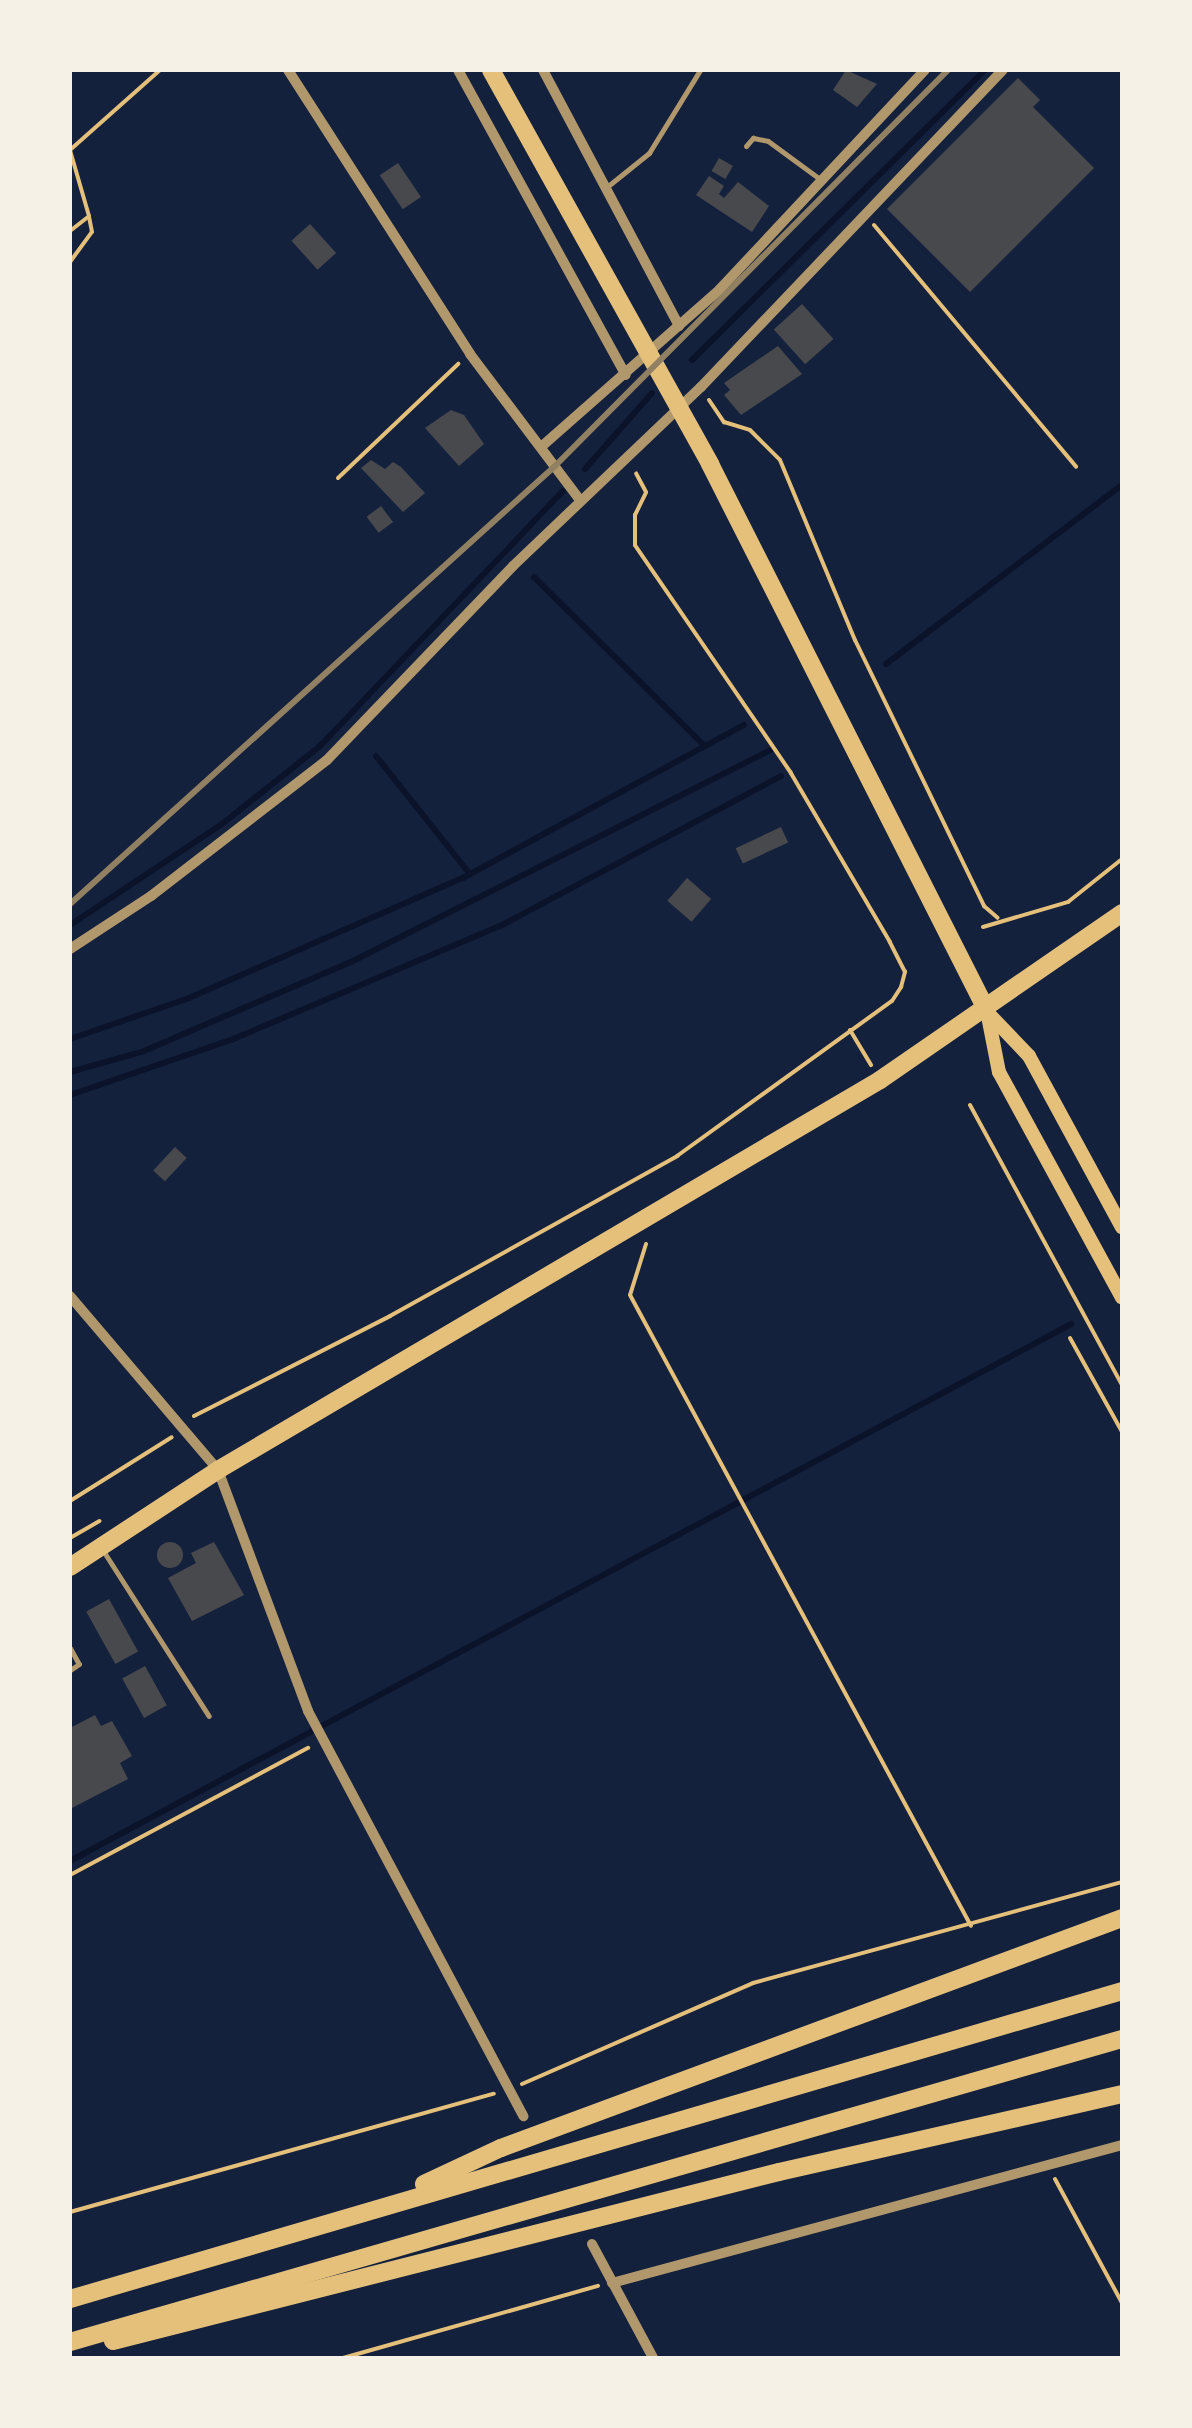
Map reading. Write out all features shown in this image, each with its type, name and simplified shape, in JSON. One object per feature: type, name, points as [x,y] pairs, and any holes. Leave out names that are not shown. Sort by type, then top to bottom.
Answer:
[{"type":"highway","points":[[491,70],[710,464],[987,1012]]},
{"type":"highway","points":[[70,1567],[218,1470],[880,1080],[987,1012],[1122,913]]},
{"type":"highway","points":[[370,2209],[501,2148],[1122,1918]]},
{"type":"highway","points":[[70,2298],[1122,1990]]},
{"type":"highway","points":[[70,2342],[1122,2039]]},
{"type":"highway","points":[[70,2350],[224,2318],[779,2172],[1122,2094]]},
{"type":"main road","points":[[987,1012],[1029,1056],[1122,1227]]},
{"type":"main road","points":[[987,1012],[999,1072],[1122,1298]]},
{"type":"street","points":[[288,70],[470,354],[580,500]]},
{"type":"street","points":[[296,81],[306,70]]},
{"type":"street","points":[[458,70],[626,376]]},
{"type":"street","points":[[543,70],[679,326]]},
{"type":"street","points":[[541,447],[626,376],[824,184],[925,70]]},
{"type":"street","points":[[70,948],[152,896],[326,760],[622,458],[700,387],[1002,70]]},
{"type":"street","points":[[70,1297],[218,1470],[314,1720],[523,2116]]},
{"type":"street","points":[[612,2282],[1122,2145]]},
{"type":"street","points":[[592,2244],[653,2358]]},
{"type":"lane","points":[[605,188],[649,154],[700,70]]},
{"type":"lane","points":[[746,146],[753,138],[768,141],[824,184]]},
{"type":"lane","points":[[101,1546],[209,1716]]},
{"type":"lane","points":[[70,1648],[79,1664],[70,1670]]},
{"type":"path","points":[[70,262],[92,232],[70,150],[160,70]]},
{"type":"path","points":[[864,212],[1076,467]]},
{"type":"path","points":[[70,232],[89,216]]},
{"type":"path","points":[[338,478],[470,354]]},
{"type":"path","points":[[700,387],[724,422],[750,430],[780,460],[856,640],[984,906],[998,918]]},
{"type":"path","points":[[70,1501],[182,1426],[607,1198],[746,1110],[892,1001],[905,972],[791,773],[635,546],[634,515],[646,492],[622,458]]},
{"type":"path","points":[[983,927],[998,918],[1033,916],[1068,902],[1122,859]]},
{"type":"path","points":[[850,1030],[880,1080]]},
{"type":"path","points":[[970,1105],[1122,1385]]},
{"type":"path","points":[[646,1244],[630,1295],[971,1926]]},
{"type":"path","points":[[1070,1338],[1122,1432]]},
{"type":"path","points":[[70,1875],[324,1737]]},
{"type":"path","points":[[70,2212],[508,2090],[752,1983],[1122,1882]]},
{"type":"path","points":[[1048,2166],[1122,2302]]},
{"type":"path","points":[[342,2358],[612,2282]]},
{"type":"building","points":[[846,70],[877,84],[857,107],[833,90]]},
{"type":"building","points":[[1018,78],[1040,100],[1033,107],[1094,168],[970,292],[887,209]]},
{"type":"building","points":[[719,158],[733,166],[725,179],[712,171]]},
{"type":"building","points":[[398,163],[421,197],[403,209],[380,175]]},
{"type":"building","points":[[709,176],[724,186],[719,194],[724,198],[738,182],[769,206],[752,232],[696,195]]},
{"type":"building","points":[[310,224],[336,253],[318,270],[291,241]]},
{"type":"building","points":[[802,304],[833,339],[805,364],[774,329]]},
{"type":"building","points":[[778,346],[802,374],[741,415],[724,395],[730,390],[724,383]]},
{"type":"building","points":[[451,410],[464,415],[484,444],[459,466],[425,428]]},
{"type":"building","points":[[371,460],[385,469],[393,462],[425,493],[403,512],[361,468]]},
{"type":"building","points":[[381,506],[393,522],[379,533],[367,517]]},
{"type":"building","points":[[781,827],[788,842],[743,864],[736,848]]},
{"type":"building","points":[[687,878],[711,899],[691,922],[667,901]]},
{"type":"building","points":[[175,1147],[187,1158],[165,1181],[153,1170]]},
{"type":"building","points":[[170,1542],[179,1546],[183,1555],[179,1564],[170,1568],[161,1564],[157,1555],[161,1546]]},
{"type":"building","points":[[214,1542],[244,1595],[192,1621],[168,1578],[196,1563],[191,1553]]},
{"type":"building","points":[[109,1599],[138,1651],[115,1664],[86,1612]]},
{"type":"building","points":[[145,1666],[167,1705],[144,1718],[122,1679]]},
{"type":"building","points":[[95,1715],[101,1726],[112,1721],[132,1756],[120,1763],[128,1779],[70,1809],[70,1728]]},
{"type":"waterway","points":[[692,360],[985,70]]},
{"type":"waterway","points":[[585,469],[652,393]]},
{"type":"waterway","points":[[886,664],[1122,485]]},
{"type":"waterway","points":[[70,925],[222,824],[320,746],[563,491]]},
{"type":"waterway","points":[[534,577],[705,746]]},
{"type":"waterway","points":[[70,1039],[189,998],[463,878],[744,725]]},
{"type":"waterway","points":[[70,1072],[144,1051],[351,962],[770,750]]},
{"type":"waterway","points":[[376,756],[470,874]]},
{"type":"waterway","points":[[70,1095],[231,1040],[504,924],[781,776]]},
{"type":"waterway","points":[[70,1861],[1071,1324]]},
{"type":"railway","points":[[70,904],[555,466],[948,70]]}]
